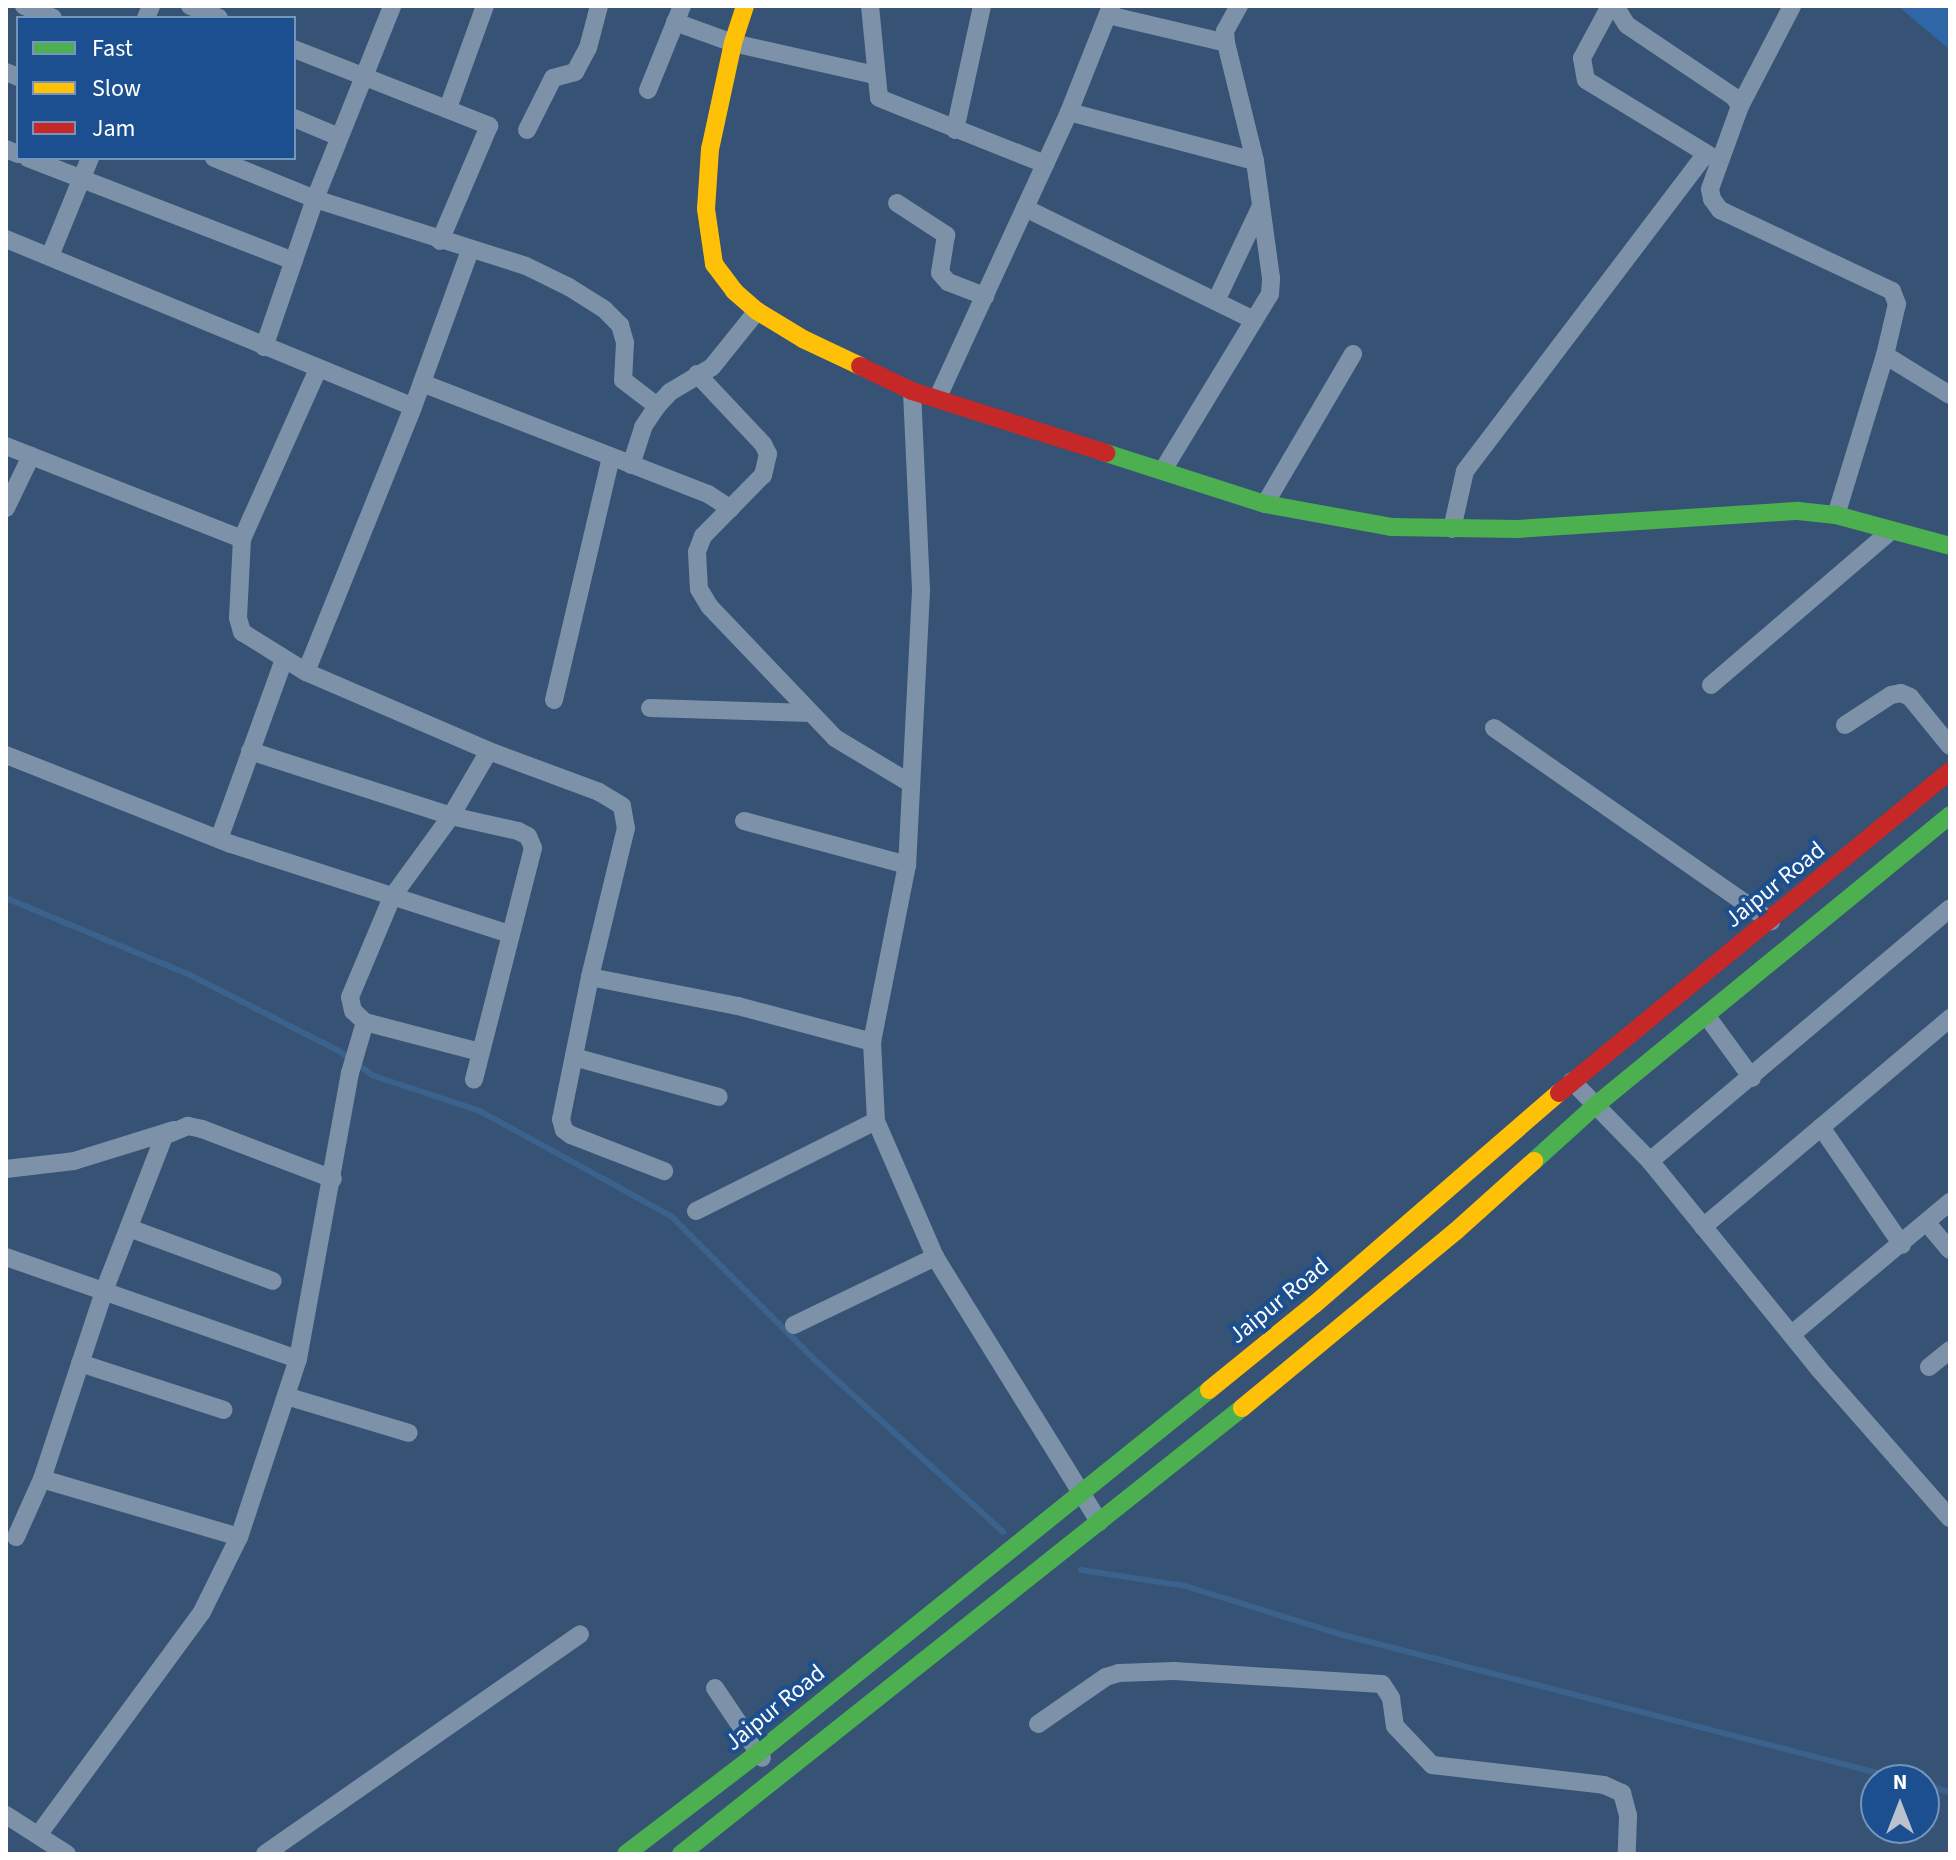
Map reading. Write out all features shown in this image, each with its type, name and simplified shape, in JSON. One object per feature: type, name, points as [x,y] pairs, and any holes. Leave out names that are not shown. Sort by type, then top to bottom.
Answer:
[{"type":"main road","points":[[745,6],[733,43],[710,149],[706,209],[714,264],[734,291],[757,311],[803,339],[912,391],[1265,504],[1391,527],[1517,529],[1786,512],[1836,515],[1950,546]]},
{"type":"main road","name":"Jaipur Road","points":[[626,1854],[758,1753],[1327,1294],[1572,1081],[1771,921],[1950,771]]},
{"type":"main road","points":[[681,1854],[1099,1522],[1456,1231],[1596,1105],[1950,815]]},
{"type":"street","points":[[24,6],[48,16]]},
{"type":"street","points":[[190,6],[214,16]]},
{"type":"street","points":[[264,347],[315,199],[392,6]]},
{"type":"street","points":[[448,108],[485,6]]},
{"type":"street","points":[[527,130],[553,78],[575,72],[588,48],[599,6]]},
{"type":"street","points":[[870,6],[879,98],[1045,164]]},
{"type":"street","points":[[955,130],[982,6]]},
{"type":"street","points":[[1163,470],[1270,294],[1271,278],[1255,161],[1226,43],[1225,31],[1239,6]]},
{"type":"street","points":[[1713,158],[1586,80],[1582,58],[1612,6],[1627,25],[1734,97],[1740,106]]},
{"type":"street","points":[[1452,529],[1465,471],[1713,158],[1792,6]]},
{"type":"street","points":[[938,397],[1069,112],[1109,10],[1226,43]]},
{"type":"street","points":[[648,90],[678,14],[733,43],[875,75]]},
{"type":"street","points":[[296,50],[489,126],[440,241]]},
{"type":"street","points":[[1069,112],[1255,161]]},
{"type":"street","points":[[296,119],[339,137]]},
{"type":"street","points":[[1713,158],[1710,189],[1712,199],[1720,210],[1892,291],[1897,304],[1885,355],[1836,515]]},
{"type":"street","points":[[33,160],[294,261]]},
{"type":"street","points":[[50,256],[89,160]]},
{"type":"street","points":[[219,160],[315,199],[526,266],[569,287],[614,317],[624,332],[623,380],[657,406]]},
{"type":"street","points":[[897,203],[946,235],[940,273],[948,282],[985,296]]},
{"type":"street","points":[[1216,301],[1261,206]]},
{"type":"street","points":[[1025,208],[1254,320]]},
{"type":"street","points":[[6,239],[413,407]]},
{"type":"street","points":[[306,672],[413,407],[470,250]]},
{"type":"street","points":[[631,465],[643,427],[657,406],[670,392],[712,367],[757,311]]},
{"type":"street","points":[[1265,504],[1353,354]]},
{"type":"street","points":[[1885,355],[1946,389]]},
{"type":"street","points":[[318,369],[242,539],[238,618],[242,632],[306,672],[489,751],[599,792],[622,806],[626,828],[590,977],[561,1119],[564,1130],[664,1171]]},
{"type":"street","points":[[697,374],[763,444],[768,454],[763,475],[703,536],[696,562],[699,589],[710,607],[847,747],[910,783]]},
{"type":"street","points":[[422,383],[708,494],[731,509]]},
{"type":"street","points":[[912,391],[921,591],[910,783],[892,861],[872,1042],[876,1121],[935,1257],[1099,1522]]},
{"type":"street","points":[[6,446],[242,539]]},
{"type":"street","points":[[6,508],[31,456]]},
{"type":"street","points":[[554,700],[611,457]]},
{"type":"street","points":[[1711,685],[1892,530]]},
{"type":"street","points":[[219,839],[284,659]]},
{"type":"street","points":[[1845,725],[1891,695],[1901,693],[1910,697],[1950,746]]},
{"type":"street","points":[[650,708],[811,713]]},
{"type":"street","points":[[1494,728],[1771,921]]},
{"type":"street","points":[[250,751],[451,816],[528,836],[533,848],[474,1080]]},
{"type":"street","points":[[480,1052],[365,1022],[353,1011],[350,997],[392,897],[451,816],[489,751]]},
{"type":"street","points":[[6,755],[219,839],[509,934]]},
{"type":"street","points":[[744,821],[892,861]]},
{"type":"street","points":[[1650,1161],[1950,908]]},
{"type":"street","points":[[590,977],[738,1006],[872,1042]]},
{"type":"street","points":[[1706,1015],[1752,1078]]},
{"type":"street","points":[[1703,1227],[1950,1018]]},
{"type":"street","points":[[38,1835],[202,1612],[239,1537],[298,1359],[350,1073],[365,1022]]},
{"type":"street","points":[[574,1057],[719,1097]]},
{"type":"street","points":[[1572,1081],[1650,1161],[1792,1334],[1950,1518]]},
{"type":"street","points":[[696,1211],[876,1121]]},
{"type":"street","points":[[6,1169],[91,1157],[188,1126],[333,1179]]},
{"type":"street","points":[[1821,1127],[1902,1245]]},
{"type":"street","points":[[16,1537],[42,1479],[104,1291],[164,1136],[174,1130]]},
{"type":"street","points":[[1792,1334],[1950,1202]]},
{"type":"street","points":[[1927,1223],[1950,1250]]},
{"type":"street","points":[[129,1228],[273,1281]]},
{"type":"street","points":[[6,1257],[298,1359]]},
{"type":"street","points":[[794,1325],[935,1257]]},
{"type":"street","points":[[1929,1367],[1950,1350]]},
{"type":"street","points":[[80,1363],[224,1410]]},
{"type":"street","points":[[286,1396],[409,1433]]},
{"type":"street","points":[[42,1479],[239,1537]]},
{"type":"street","points":[[265,1854],[580,1634]]},
{"type":"street","points":[[1038,1724],[1106,1677],[1119,1673],[1174,1671],[1382,1684],[1391,1698],[1395,1726],[1432,1765],[1604,1785],[1622,1793],[1628,1816],[1627,1854]]},
{"type":"street","points":[[715,1688],[779,1779]]},
{"type":"street","points":[[6,1815],[67,1854]]},
{"type":"shaded area","points":[[1898,6],[1950,6],[1950,50]]},
{"type":"waterway","points":[[6,898],[188,974],[339,1051],[374,1076],[480,1111],[671,1216],[817,1362],[1003,1532]]},
{"type":"waterway","points":[[1081,1570],[1185,1586],[1347,1636],[1860,1768]]},
{"type":"waterway","points":[[1940,1789],[1950,1792]]},
{"type":"traffic: fast","points":[[1106,453],[1265,504],[1391,527],[1517,529],[1798,511],[1836,515],[1950,546]]},
{"type":"traffic: fast","points":[[1534,1161],[1596,1105],[1950,815]]},
{"type":"traffic: fast","points":[[626,1854],[758,1753],[1209,1390]]},
{"type":"traffic: fast","points":[[681,1854],[1242,1408]]},
{"type":"traffic: slow","points":[[745,6],[733,43],[710,149],[706,209],[714,264],[734,291],[757,311],[803,339],[860,366]]},
{"type":"traffic: slow","points":[[1209,1390],[1315,1304],[1559,1093]]},
{"type":"traffic: slow","points":[[1242,1408],[1456,1231],[1534,1161]]},
{"type":"traffic: jam","points":[[860,366],[912,391],[1106,453]]},
{"type":"traffic: jam","points":[[1559,1093],[1950,771]]}]
